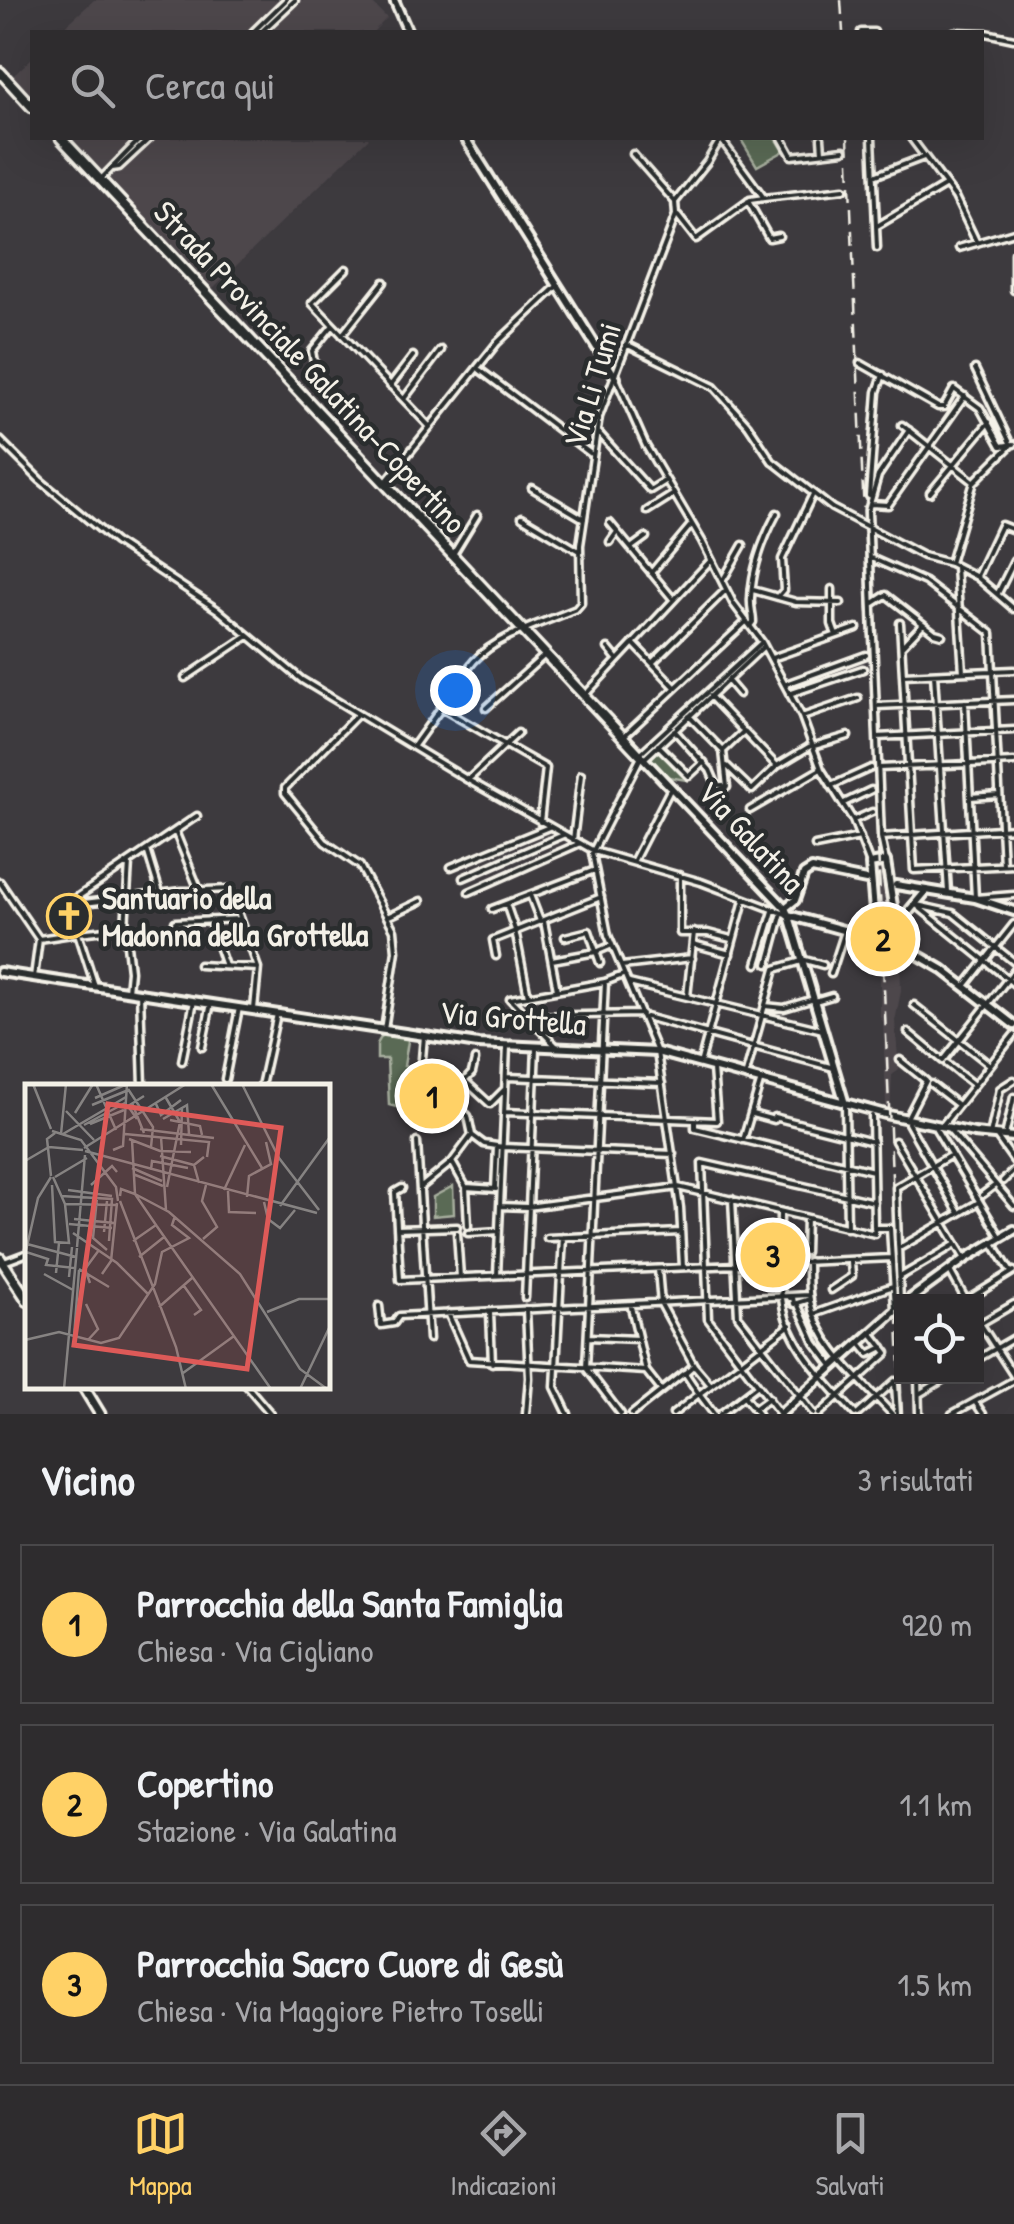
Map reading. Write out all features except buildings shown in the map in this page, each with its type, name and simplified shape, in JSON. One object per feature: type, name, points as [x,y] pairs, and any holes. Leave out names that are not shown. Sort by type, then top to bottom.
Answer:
[{"type":"main road","points":[[0,72],[30,105]]},
{"type":"main road","name":"Strada Provinciale Galatina-Copertino","points":[[62,140],[642,757]]},
{"type":"main road","points":[[2,1260],[25,1295]]},
{"type":"main road","points":[[85,1389],[100,1414]]},
{"type":"street","points":[[255,30],[286,0]]},
{"type":"street","points":[[263,30],[295,0]]},
{"type":"street","points":[[394,0],[407,30]]},
{"type":"street","points":[[984,32],[1014,38]]},
{"type":"street","points":[[100,180],[139,140]]},
{"type":"street","points":[[112,168],[119,167],[148,140]]},
{"type":"street","points":[[467,140],[616,378],[646,446],[726,590],[763,644],[802,717],[821,769],[860,837],[878,861],[889,865],[899,918],[899,944],[965,986],[1014,1025]]},
{"type":"street","points":[[632,154],[675,202],[708,162],[719,140]]},
{"type":"street","points":[[721,140],[764,198]]},
{"type":"street","points":[[783,140],[792,156],[844,150]]},
{"type":"street","points":[[821,140],[822,152]]},
{"type":"street","points":[[872,140],[878,248]]},
{"type":"street","points":[[912,140],[955,197],[978,243]]},
{"type":"street","points":[[874,176],[924,157]]},
{"type":"street","points":[[876,226],[946,185]]},
{"type":"street","points":[[676,216],[696,239],[748,201],[844,189]]},
{"type":"street","points":[[748,201],[767,236],[779,236]]},
{"type":"street","name":"Via Li Tumi","points":[[524,631],[579,607],[579,551],[591,454],[626,344],[676,216],[675,202]]},
{"type":"street","points":[[959,248],[1014,232]]},
{"type":"street","points":[[1014,253],[1014,290]]},
{"type":"street","points":[[346,269],[312,303],[430,427]]},
{"type":"street","points":[[342,335],[384,282]]},
{"type":"street","points":[[385,483],[497,343],[558,285]]},
{"type":"street","points":[[314,362],[312,351],[333,326]]},
{"type":"street","points":[[626,344],[714,387],[772,461],[812,494],[922,556],[950,563],[977,577],[1014,609]]},
{"type":"street","points":[[404,399],[441,350]]},
{"type":"street","points":[[390,386],[413,356]]},
{"type":"street","points":[[860,363],[938,406],[944,406],[954,389],[989,422],[1001,446],[1013,445]]},
{"type":"street","points":[[478,368],[591,454]]},
{"type":"street","points":[[975,369],[1013,445]]},
{"type":"street","points":[[831,974],[845,932],[872,938],[876,935],[881,837],[868,528],[877,392],[883,375]]},
{"type":"street","points":[[869,504],[888,504],[965,396]]},
{"type":"street","points":[[930,493],[989,422]]},
{"type":"street","points":[[902,426],[974,482]]},
{"type":"street","points":[[869,504],[880,473],[909,430]]},
{"type":"street","points":[[597,431],[650,490],[666,480]]},
{"type":"street","points":[[0,440],[40,480],[115,542],[218,610],[302,680],[358,714],[594,851],[785,912]]},
{"type":"street","points":[[950,563],[974,482],[1013,445]]},
{"type":"street","points":[[870,479],[880,473]]},
{"type":"street","points":[[532,488],[584,518]]},
{"type":"street","points":[[646,512],[674,494]]},
{"type":"street","points":[[778,597],[784,590],[782,560],[812,494]]},
{"type":"street","points":[[623,737],[753,622],[752,590],[761,546],[777,514]]},
{"type":"street","points":[[452,556],[477,515]]},
{"type":"street","points":[[522,516],[579,551]]},
{"type":"street","points":[[610,523],[673,599]]},
{"type":"street","points":[[652,573],[692,524]]},
{"type":"street","points":[[977,577],[1001,525],[1014,530]]},
{"type":"street","points":[[610,542],[617,532]]},
{"type":"street","points":[[630,548],[646,536]]},
{"type":"street","points":[[722,582],[743,546]]},
{"type":"street","points":[[870,558],[925,582],[991,633],[1003,865]]},
{"type":"street","points":[[585,695],[711,560]]},
{"type":"street","points":[[998,593],[1014,560]]},
{"type":"street","points":[[956,566],[963,672]]},
{"type":"street","points":[[1006,577],[1014,576]]},
{"type":"street","points":[[832,589],[836,635]]},
{"type":"street","points":[[652,662],[726,590]]},
{"type":"street","points":[[752,590],[796,602],[841,603]]},
{"type":"street","points":[[872,604],[887,595],[942,635]]},
{"type":"street","points":[[900,623],[914,870],[1014,865]]},
{"type":"street","points":[[902,647],[923,624]]},
{"type":"street","points":[[770,659],[857,628]]},
{"type":"street","points":[[413,747],[475,660],[524,631]]},
{"type":"street","points":[[186,678],[248,636]]},
{"type":"street","points":[[633,644],[675,688]]},
{"type":"street","points":[[642,757],[763,644]]},
{"type":"street","points":[[683,1267],[678,1187],[657,1052],[612,945],[594,851],[642,757],[763,644]]},
{"type":"street","points":[[608,648],[617,659]]},
{"type":"street","points":[[486,708],[546,654]]},
{"type":"street","points":[[784,684],[866,655]]},
{"type":"street","points":[[790,694],[863,669]]},
{"type":"street","points":[[903,675],[1014,670]]},
{"type":"street","points":[[934,674],[948,892]]},
{"type":"street","points":[[728,680],[739,694]]},
{"type":"street","points":[[710,696],[777,766]]},
{"type":"street","points":[[802,717],[858,698]]},
{"type":"street","points":[[876,706],[1014,700]]},
{"type":"street","points":[[964,702],[975,898]]},
{"type":"street","points":[[440,708],[546,768],[540,822]]},
{"type":"street","points":[[358,714],[285,788],[285,793],[324,842],[360,866],[397,938],[384,1030]]},
{"type":"street","points":[[674,730],[704,762],[720,788],[727,787],[723,750],[689,716]]},
{"type":"street","points":[[877,736],[1014,730]]},
{"type":"street","points":[[723,750],[744,731]]},
{"type":"street","points":[[468,780],[518,733]]},
{"type":"street","points":[[727,766],[752,790],[777,766],[812,746],[848,736]]},
{"type":"street","points":[[658,745],[689,776],[704,762]]},
{"type":"street","name":"Via Galatina","points":[[642,757],[785,912],[845,932]]},
{"type":"street","points":[[879,768],[1014,762]]},
{"type":"street","points":[[831,786],[871,768]]},
{"type":"street","points":[[750,810],[821,769]]},
{"type":"street","points":[[576,842],[581,775]]},
{"type":"street","points":[[633,862],[671,788]]},
{"type":"street","points":[[842,803],[871,790]]},
{"type":"street","points":[[970,796],[999,795]]},
{"type":"street","points":[[852,820],[872,812]]},
{"type":"street","points":[[76,901],[197,816]]},
{"type":"street","points":[[451,867],[549,827]]},
{"type":"street","points":[[881,837],[1014,828]]},
{"type":"street","points":[[175,831],[198,890]]},
{"type":"street","points":[[462,878],[563,835]]},
{"type":"street","points":[[816,846],[860,837]]},
{"type":"street","points":[[469,892],[576,842]]},
{"type":"street","points":[[147,850],[161,896]]},
{"type":"street","points":[[128,990],[129,862]]},
{"type":"street","points":[[768,964],[785,912],[795,900],[804,874],[812,869],[866,880]]},
{"type":"street","points":[[492,909],[595,870]]},
{"type":"street","points":[[680,876],[680,933],[734,940]]},
{"type":"street","points":[[0,882],[39,938],[34,977]]},
{"type":"street","points":[[896,885],[975,898],[1014,912]]},
{"type":"street","points":[[76,901],[127,900],[230,888],[258,968],[254,1010]]},
{"type":"street","points":[[899,918],[917,901],[918,888]]},
{"type":"street","points":[[918,888],[917,901],[930,917],[1014,984]]},
{"type":"street","points":[[530,895],[542,920],[557,990]]},
{"type":"street","points":[[975,898],[1014,896]]},
{"type":"street","points":[[496,956],[493,940],[600,897]]},
{"type":"street","points":[[700,1064],[744,900]]},
{"type":"street","points":[[76,901],[78,932],[96,986]]},
{"type":"street","points":[[387,917],[420,901]]},
{"type":"street","points":[[917,901],[954,913],[1014,962]]},
{"type":"street","points":[[506,904],[528,996]]},
{"type":"street","points":[[930,917],[934,908]]},
{"type":"street","points":[[757,964],[773,911]]},
{"type":"street","points":[[785,912],[845,1104],[847,1228]]},
{"type":"street","points":[[175,922],[240,918]]},
{"type":"street","points":[[209,920],[225,966]]},
{"type":"street","points":[[965,986],[1014,924]]},
{"type":"street","points":[[39,938],[126,928]]},
{"type":"street","points":[[565,937],[589,931],[600,963]]},
{"type":"street","points":[[688,996],[694,932]]},
{"type":"street","points":[[693,944],[730,954]]},
{"type":"street","points":[[552,960],[612,945]]},
{"type":"street","points":[[621,966],[692,958]]},
{"type":"street","points":[[745,1078],[774,969],[802,960],[823,964]]},
{"type":"street","points":[[198,965],[258,968]]},
{"type":"street","points":[[945,1062],[1014,971]]},
{"type":"street","name":"Via Grottella","points":[[0,972],[424,1036],[536,1048],[657,1052],[889,1115],[1002,1136]]},
{"type":"street","points":[[559,1048],[510,999],[605,982],[624,974]]},
{"type":"street","points":[[605,982],[586,1368],[621,1414]]},
{"type":"street","points":[[628,982],[823,1030]]},
{"type":"street","points":[[140,992],[143,1084]]},
{"type":"street","points":[[765,1006],[784,1008],[832,996]]},
{"type":"street","points":[[182,1061],[194,1001]]},
{"type":"street","points":[[202,1047],[211,1004]]},
{"type":"street","points":[[914,1005],[990,1065]]},
{"type":"street","points":[[224,1080],[239,1008]]},
{"type":"street","points":[[261,1084],[277,1014]]},
{"type":"street","points":[[527,1016],[643,1015],[834,1068]]},
{"type":"street","points":[[908,1032],[974,1085]]},
{"type":"street","points":[[941,1126],[1014,1034]]},
{"type":"street","points":[[424,1036],[421,1070],[468,1116],[472,1135],[484,1144],[673,1154]]},
{"type":"street","points":[[1007,1043],[1014,1049]]},
{"type":"street","points":[[497,1275],[507,1046]]},
{"type":"street","points":[[525,1298],[536,1048]]},
{"type":"street","points":[[449,1098],[476,1060]]},
{"type":"street","points":[[900,1060],[958,1105]]},
{"type":"street","points":[[505,1112],[717,1120],[714,1069]]},
{"type":"street","points":[[506,1076],[662,1083]]},
{"type":"street","points":[[1014,1080],[1000,1090],[1002,1136],[1014,1162]]},
{"type":"street","points":[[743,1140],[761,1081]]},
{"type":"street","points":[[464,1082],[490,1104],[506,1088]]},
{"type":"street","points":[[908,1116],[928,1082]]},
{"type":"street","points":[[1002,1136],[1012,1115],[1014,1097]]},
{"type":"street","points":[[495,1099],[505,1104]]},
{"type":"street","points":[[752,1114],[873,1142]]},
{"type":"street","points":[[500,1206],[527,1207],[678,1187],[874,1234],[872,1116]]},
{"type":"street","points":[[695,1119],[695,1128],[873,1172]]},
{"type":"street","points":[[908,1123],[959,1212]]},
{"type":"street","points":[[941,1126],[951,1155],[979,1202],[1012,1272],[977,1294]]},
{"type":"street","points":[[941,1126],[1014,1206]]},
{"type":"street","points":[[420,1188],[452,1162],[472,1135]]},
{"type":"street","points":[[894,1141],[965,1259]]},
{"type":"street","points":[[417,1142],[428,1339]]},
{"type":"street","points":[[900,1294],[896,1187],[951,1155]]},
{"type":"street","points":[[452,1162],[466,1187],[468,1229],[499,1232]]},
{"type":"street","points":[[874,1202],[702,1163],[708,1319],[780,1414],[894,1312]]},
{"type":"street","points":[[1003,1181],[1014,1170]]},
{"type":"street","points":[[982,1195],[996,1185]]},
{"type":"street","points":[[466,1187],[498,1189]]},
{"type":"street","points":[[402,1188],[395,1192],[400,1280],[892,1258]]},
{"type":"street","points":[[732,1199],[738,1316],[816,1414],[887,1353],[871,1333]]},
{"type":"street","points":[[899,1248],[979,1202]]},
{"type":"street","points":[[780,1211],[783,1297],[790,1325],[822,1376],[857,1414],[895,1382],[894,1414]]},
{"type":"street","points":[[805,1252],[806,1218]]},
{"type":"street","points":[[874,1228],[890,1228],[895,1294]]},
{"type":"street","points":[[398,1229],[457,1230],[460,1276]]},
{"type":"street","points":[[918,1294],[1014,1230]]},
{"type":"street","points":[[547,1238],[681,1232]]},
{"type":"street","points":[[563,1237],[555,1386],[568,1414]]},
{"type":"street","points":[[900,1277],[956,1244]]},
{"type":"street","points":[[830,1290],[852,1276],[850,1260]]},
{"type":"street","points":[[808,1262],[809,1297],[820,1330],[894,1414]]},
{"type":"street","points":[[658,1268],[661,1304],[694,1364],[711,1385]]},
{"type":"street","points":[[950,1270],[962,1294]]},
{"type":"street","points":[[814,1314],[892,1286]]},
{"type":"street","points":[[783,1297],[793,1298],[794,1304],[809,1297]]},
{"type":"street","points":[[379,1306],[381,1326],[394,1323],[398,1316],[426,1314],[809,1297]]},
{"type":"street","points":[[668,1316],[672,1302]]},
{"type":"street","points":[[797,1302],[814,1344],[832,1367]]},
{"type":"street","points":[[984,1322],[1014,1304]]},
{"type":"street","points":[[631,1305],[646,1371],[661,1390]]},
{"type":"street","points":[[526,1310],[526,1414]]},
{"type":"street","points":[[490,1312],[492,1363]]},
{"type":"street","points":[[448,1314],[468,1360],[646,1371]]},
{"type":"street","points":[[673,1414],[790,1325]]},
{"type":"street","points":[[952,1414],[1014,1378],[984,1332]]},
{"type":"street","points":[[588,1337],[638,1339]]},
{"type":"street","points":[[984,1355],[1014,1338]]},
{"type":"street","points":[[860,1343],[869,1354],[883,1347]]},
{"type":"street","points":[[632,1414],[694,1364]]},
{"type":"street","points":[[685,1372],[717,1414],[758,1385]]},
{"type":"street","points":[[918,1384],[919,1414]]},
{"type":"street","points":[[919,1394],[936,1384]]},
{"type":"street","points":[[250,1389],[271,1414]]},
{"type":"street","points":[[744,1396],[756,1412],[769,1398]]},
{"type":"street","points":[[976,1402],[984,1414]]},
{"type":"shaded area","points":[[94,0],[369,0],[387,18],[375,30],[61,30]]},
{"type":"shaded area","points":[[30,60],[30,95],[13,76]]},
{"type":"shaded area","points":[[73,140],[367,140],[213,288]]},
{"type":"shaded area","points":[[874,885],[890,887],[893,949],[900,950],[901,991],[895,1021],[899,1070],[892,1075],[890,1120],[880,1017]]},
{"type":"green space","points":[[741,140],[777,140],[784,151],[757,166]]},
{"type":"green space","points":[[659,747],[686,780],[663,776],[648,760]]},
{"type":"green space","points":[[384,1032],[409,1035],[404,1066],[415,1069],[416,1075],[425,1080],[408,1110],[389,1105],[387,1059],[377,1059],[377,1044]]},
{"type":"green space","points":[[453,1186],[454,1214],[433,1216],[433,1197]]},
{"type":"tunnel","points":[[867,881],[895,885]]},
{"type":"railway","points":[[841,0],[843,30]]},
{"type":"railway","points":[[848,140],[902,1414]]},
{"type":"place","name":"Santuario della Madonna della Grottella","points":[[69,916]]},
{"type":"place","name":"Copertino","points":[[883,939]]},
{"type":"place","name":"Parrocchia della Santa Famiglia","points":[[432,1096]]},
{"type":"place","name":"Parrocchia Sacro Cuore di Gesù","points":[[773,1255]]}]
